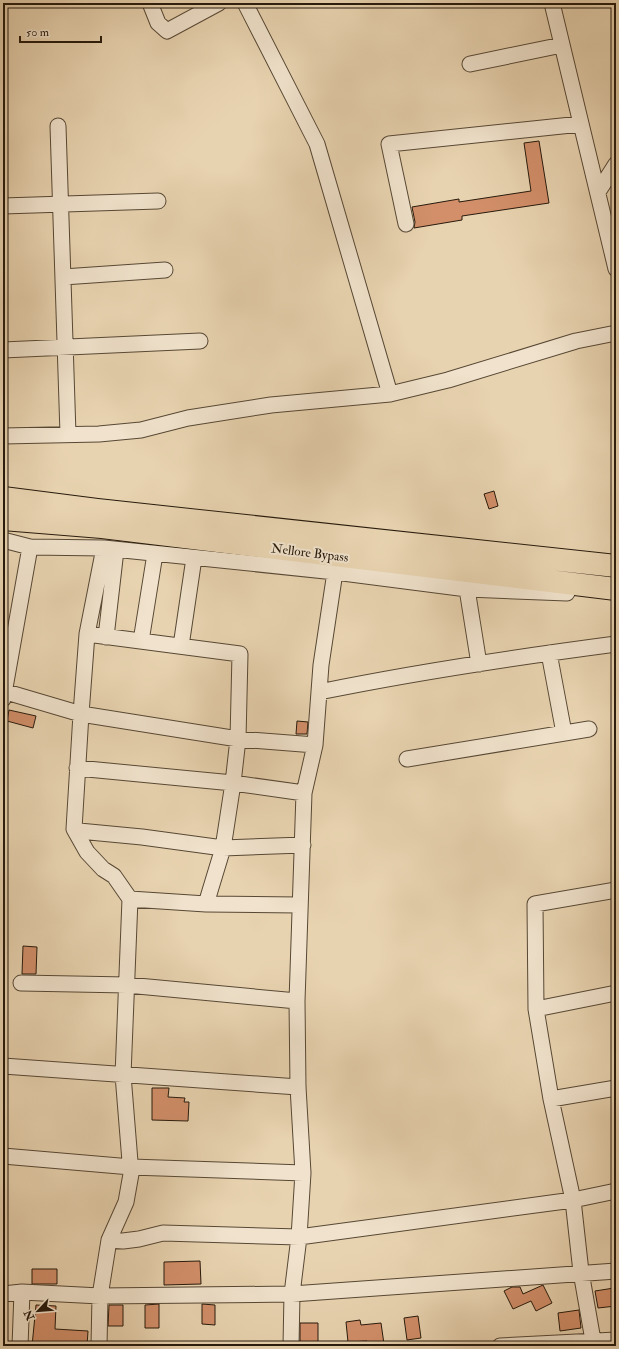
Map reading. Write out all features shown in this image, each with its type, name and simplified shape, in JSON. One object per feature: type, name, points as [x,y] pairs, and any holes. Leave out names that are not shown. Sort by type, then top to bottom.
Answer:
[{"type":"highway","name":"Nellore Bypass","points":[[3,498],[96,510],[616,566]]},
{"type":"highway","name":"Nellore Bypass","points":[[3,519],[102,527],[616,589]]},
{"type":"street","points":[[150,3],[158,23],[167,30],[219,3]]},
{"type":"street","points":[[244,3],[317,144],[390,394]]},
{"type":"street","points":[[552,3],[616,269]]},
{"type":"street","points":[[470,64],[562,45]]},
{"type":"street","points":[[406,224],[389,144],[581,124]]},
{"type":"street","points":[[58,126],[68,434]]},
{"type":"street","points":[[598,192],[616,164]]},
{"type":"street","points":[[3,206],[158,201]]},
{"type":"street","points":[[63,277],[165,270]]},
{"type":"street","points":[[3,436],[99,434],[141,430],[188,418],[264,406],[390,394],[448,380],[576,341],[616,333]]},
{"type":"street","points":[[3,350],[200,341]]},
{"type":"street","points":[[3,540],[30,547],[110,549],[335,572],[467,589],[616,594]]},
{"type":"street","points":[[30,547],[3,694],[81,714],[238,739],[315,745]]},
{"type":"street","points":[[99,1346],[100,1296],[109,1240],[126,1202],[131,1167],[123,1075],[130,899],[114,876],[103,870],[87,852],[74,829],[87,634],[110,549]]},
{"type":"street","points":[[106,637],[110,549]]},
{"type":"street","points":[[141,641],[155,554]]},
{"type":"street","points":[[181,646],[194,558]]},
{"type":"street","points":[[291,1346],[292,1294],[299,1237],[304,1173],[298,1087],[297,1001],[299,905],[303,845],[304,793],[315,745],[321,665],[335,572]]},
{"type":"street","points":[[467,589],[479,664]]},
{"type":"street","points":[[87,634],[240,654],[238,739],[233,783],[223,848],[206,904]]},
{"type":"street","points":[[319,692],[479,664],[616,644]]},
{"type":"street","points":[[549,653],[564,733]]},
{"type":"street","points":[[407,758],[589,729]]},
{"type":"street","points":[[78,768],[233,783],[304,793]]},
{"type":"street","points":[[74,829],[79,831],[142,837],[223,848],[303,845]]},
{"type":"street","points":[[593,1343],[581,1272],[573,1200],[551,1099],[536,1009],[535,904],[616,890]]},
{"type":"street","points":[[130,899],[206,904],[299,905]]},
{"type":"street","points":[[21,983],[127,984],[297,1001]]},
{"type":"street","points":[[536,1009],[616,992]]},
{"type":"street","points":[[3,1066],[298,1087]]},
{"type":"street","points":[[551,1099],[616,1088]]},
{"type":"street","points":[[3,1156],[131,1167],[304,1173]]},
{"type":"street","points":[[109,1240],[123,1241],[139,1239],[163,1233],[299,1237],[573,1200],[616,1191]]},
{"type":"street","points":[[3,1294],[22,1292],[100,1296],[292,1294],[581,1272],[616,1271]]},
{"type":"street","points":[[20,1346],[22,1292]]},
{"type":"street","points":[[500,1346],[593,1343],[616,1340]]},
{"type":"building","points":[[539,141],[549,203],[462,216],[462,220],[414,228],[415,222],[412,207],[459,199],[459,202],[531,191],[524,143]]},
{"type":"building","points":[[494,491],[498,506],[489,509],[484,494]]},
{"type":"building","points":[[9,710],[36,716],[33,728],[7,721]]},
{"type":"building","points":[[297,721],[308,722],[307,734],[296,734]]},
{"type":"building","points":[[23,946],[37,947],[36,974],[22,974]]},
{"type":"building","points":[[152,1088],[169,1088],[168,1097],[185,1098],[184,1102],[189,1102],[188,1121],[152,1120]]},
{"type":"building","points":[[200,1261],[201,1284],[164,1285],[164,1262]]},
{"type":"building","points":[[32,1269],[57,1269],[57,1284],[32,1284]]},
{"type":"building","points":[[543,1285],[552,1303],[536,1311],[531,1301],[513,1309],[504,1291],[512,1287],[520,1287],[523,1294]]},
{"type":"building","points":[[614,1288],[616,1306],[598,1308],[595,1291]]},
{"type":"building","points":[[159,1304],[159,1328],[145,1328],[145,1305]]},
{"type":"building","points":[[202,1304],[215,1305],[215,1325],[202,1324]]},
{"type":"building","points":[[36,1305],[56,1306],[55,1329],[88,1331],[87,1346],[32,1346]]},
{"type":"building","points":[[109,1305],[123,1305],[123,1326],[108,1326]]},
{"type":"building","points":[[579,1310],[581,1328],[560,1331],[558,1313]]},
{"type":"building","points":[[418,1316],[421,1338],[407,1340],[404,1318]]},
{"type":"building","points":[[360,1320],[361,1325],[381,1323],[384,1344],[368,1346],[367,1341],[348,1342],[346,1322]]},
{"type":"building","points":[[300,1323],[318,1323],[318,1345],[300,1345]]}]
